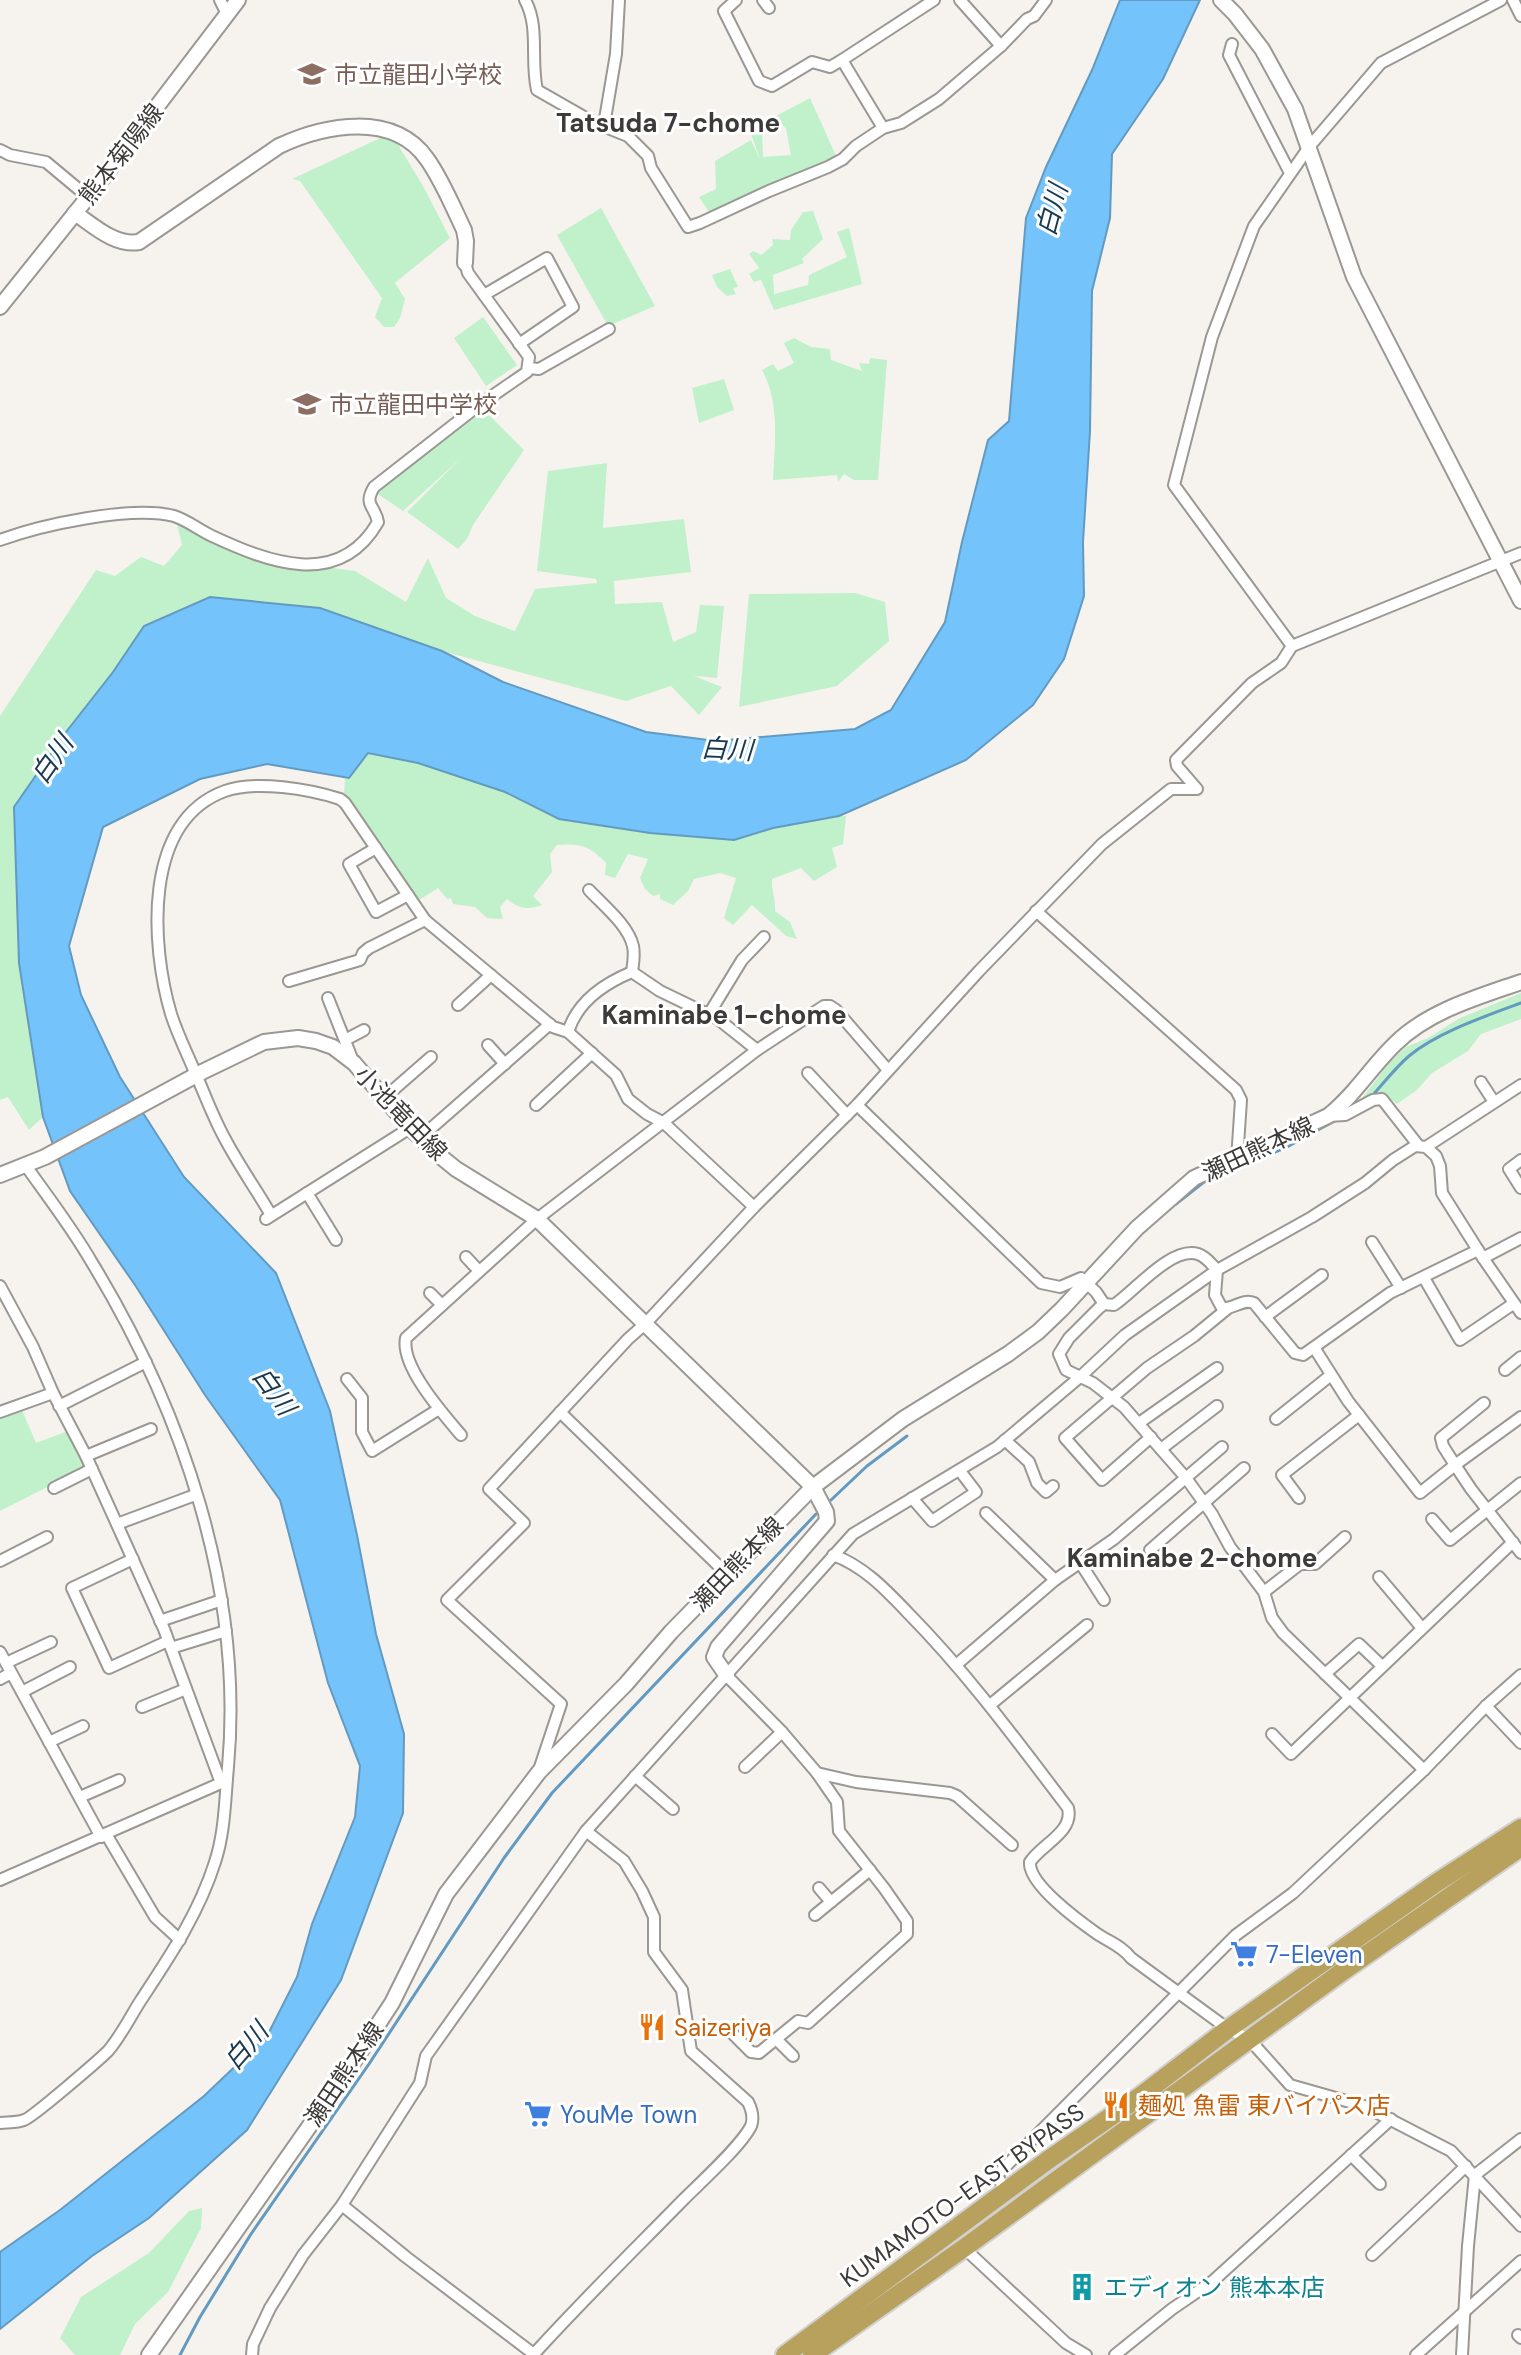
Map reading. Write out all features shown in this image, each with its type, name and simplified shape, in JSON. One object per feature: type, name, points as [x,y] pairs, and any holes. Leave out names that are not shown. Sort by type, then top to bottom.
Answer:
[{"type":"highway","name":"KUMAMOTO-EAST BYPASS","points":[[785,2355],[1228,2029],[1436,1883],[1521,1828]]},
{"type":"highway","name":"KUMAMOTO-EAST BYPASS","points":[[812,2355],[1521,1847]]},
{"type":"main road","name":"熊本菊陽線","points":[[0,307],[238,0]]},
{"type":"main road","points":[[1221,0],[1235,14],[1277,72],[1295,109],[1354,277],[1521,601]]},
{"type":"main road","points":[[75,213],[114,239],[125,243],[139,242],[279,146],[325,129],[366,126],[400,136],[427,159],[464,230],[465,263]]},
{"type":"main road","name":"瀬田熊本線","points":[[149,2355],[339,2084],[392,2003],[446,1894],[539,1772],[813,1487],[903,1419],[1028,1339],[1062,1309],[1137,1228],[1194,1178],[1328,1116],[1343,1105],[1397,1041],[1419,1025],[1446,1010],[1521,982]]},
{"type":"main road","name":"小池竜田線","points":[[0,1175],[45,1157],[251,1047],[279,1039],[316,1041],[341,1051],[415,1133],[456,1169],[537,1219],[813,1487]]},
{"type":"main road","points":[[727,1676],[714,1657],[718,1647],[827,1521],[826,1512],[813,1487]]},
{"type":"street","points":[[220,0],[227,14]]},
{"type":"street","points":[[525,0],[531,12],[537,90],[593,122],[628,136],[648,156],[651,168],[688,227],[828,167],[883,128],[901,123],[939,99],[1034,16],[1046,0]]},
{"type":"street","points":[[604,125],[616,54],[619,0]]},
{"type":"street","points":[[736,0],[724,11],[759,81],[772,86],[812,62],[830,67],[934,0]]},
{"type":"street","points":[[960,0],[1001,46]]},
{"type":"street","points":[[1292,646],[1174,485],[1212,337],[1254,226],[1309,147],[1381,63],[1501,0]]},
{"type":"street","points":[[1513,0],[1521,16]]},
{"type":"street","points":[[1232,44],[1229,55],[1290,173]]},
{"type":"street","points":[[842,60],[883,128]]},
{"type":"street","points":[[0,150],[46,162],[88,197]]},
{"type":"street","points":[[484,295],[547,258],[573,307],[519,344]]},
{"type":"street","points":[[0,540],[81,519],[159,515],[175,516],[267,559],[304,566],[328,564],[364,545],[378,522],[368,496],[374,487],[479,405],[527,372],[529,357],[468,273],[465,263]]},
{"type":"street","points":[[528,368],[539,369],[609,329]]},
{"type":"street","points":[[539,1772],[561,1704],[447,1600],[524,1523],[489,1489],[628,1339],[857,1105],[1102,844],[1171,789],[1197,789],[1177,766],[1176,760],[1252,683],[1281,663],[1292,646],[1521,553]]},
{"type":"street","points":[[550,1024],[505,1064],[415,1133],[269,1217],[225,1138],[170,1012],[157,920],[158,891],[173,840],[201,805],[225,791],[251,786],[340,799],[425,920],[550,1024],[568,1032],[616,1075],[628,1099],[664,1123],[754,1207]]},
{"type":"street","points":[[376,848],[349,864],[376,912],[408,895]]},
{"type":"street","points":[[589,890],[630,939],[634,950],[632,972]]},
{"type":"street","points":[[1036,911],[1236,1090],[1241,1100],[1237,1160]]},
{"type":"street","points":[[289,981],[360,960],[369,948],[425,920]]},
{"type":"street","points":[[709,1014],[742,960],[764,937]]},
{"type":"street","points":[[632,972],[660,991],[709,1014],[757,1050]]},
{"type":"street","points":[[568,1032],[575,1013],[585,1001],[632,972]]},
{"type":"street","points":[[458,1005],[491,975]]},
{"type":"street","points":[[328,998],[354,1063]]},
{"type":"street","points":[[461,1435],[416,1374],[404,1344],[409,1334],[537,1219],[757,1050],[824,1006],[830,1006],[888,1070]]},
{"type":"street","points":[[345,1040],[364,1030]]},
{"type":"street","points":[[488,1045],[505,1064]]},
{"type":"street","points":[[536,1105],[592,1053]]},
{"type":"street","points":[[384,1098],[431,1057]]},
{"type":"street","points":[[808,1073],[847,1115]]},
{"type":"street","points":[[1481,1082],[1494,1102]]},
{"type":"street","points":[[252,2355],[253,2344],[270,2308],[303,2255],[342,2205],[420,2083],[426,2056],[586,1831],[853,1534],[960,1471],[1005,1440],[1125,1335],[1217,1270],[1312,1217],[1365,1183],[1402,1153],[1422,1146],[1521,1085]]},
{"type":"street","points":[[1328,1116],[1345,1115],[1373,1100],[1382,1099],[1438,1160],[1442,1193],[1521,1313]]},
{"type":"street","points":[[857,1105],[1041,1283],[1060,1287],[1081,1278],[1104,1304]]},
{"type":"street","points":[[1521,1160],[1509,1169],[1521,1188]]},
{"type":"street","points":[[0,2123],[25,2120],[108,2051],[180,1940],[198,1907],[217,1858],[230,1726],[222,1600],[195,1495],[159,1391],[91,1260],[26,1166]]},
{"type":"street","points":[[307,1193],[336,1240]]},
{"type":"street","points":[[1151,1437],[1102,1480],[1065,1438],[1158,1360],[1227,1309],[1250,1301],[1295,1353],[1303,1355],[1390,1293],[1521,1238]]},
{"type":"street","points":[[1372,1242],[1401,1288]]},
{"type":"street","points":[[1227,1309],[1222,1308],[1216,1298],[1217,1270],[1203,1256],[1192,1253],[1182,1255],[1160,1267],[1119,1302],[1104,1304],[1088,1317],[1060,1351],[1060,1359],[1070,1373],[1093,1383],[1139,1423],[1205,1503],[1230,1547],[1264,1592],[1276,1624],[1424,1770]]},
{"type":"street","points":[[466,1257],[479,1271]]},
{"type":"street","points":[[1265,1317],[1322,1275]]},
{"type":"street","points":[[1424,1278],[1463,1344],[1513,1304]]},
{"type":"street","points":[[1,1291],[33,1347],[133,1559],[170,1644],[224,1784]]},
{"type":"street","points":[[430,1293],[442,1305]]},
{"type":"street","points":[[1315,1349],[1359,1415],[1420,1493],[1521,1417]]},
{"type":"street","points":[[1505,1370],[1521,1357]]},
{"type":"street","points":[[59,1406],[146,1362]]},
{"type":"street","points":[[1139,1423],[1217,1368]]},
{"type":"street","points":[[1276,1419],[1331,1375]]},
{"type":"street","points":[[347,1379],[362,1398],[362,1432],[372,1451],[439,1409]]},
{"type":"street","points":[[0,1412],[53,1393]]},
{"type":"street","points":[[1484,1403],[1441,1438],[1455,1465],[1521,1553]]},
{"type":"street","points":[[1161,1449],[1217,1406]]},
{"type":"street","points":[[560,1412],[727,1574]]},
{"type":"street","points":[[1299,1498],[1282,1475],[1359,1415]]},
{"type":"street","points":[[86,1456],[151,1429]]},
{"type":"street","points":[[1005,1440],[1029,1462],[1037,1483],[1047,1491]]},
{"type":"street","points":[[956,1665],[1055,1580],[1114,1539],[1222,1447]]},
{"type":"street","points":[[1150,1550],[1244,1468]]},
{"type":"street","points":[[54,1488],[92,1469]]},
{"type":"street","points":[[912,1498],[932,1521],[976,1492],[960,1471]]},
{"type":"street","points":[[1432,1519],[1450,1540],[1521,1483]]},
{"type":"street","points":[[117,1524],[195,1495]]},
{"type":"street","points":[[986,1513],[1055,1580]]},
{"type":"street","points":[[0,1561],[47,1537]]},
{"type":"street","points":[[1264,1592],[1300,1564],[1315,1564],[1345,1537]]},
{"type":"street","points":[[1272,1734],[1291,1754],[1513,1542]]},
{"type":"street","points":[[833,1555],[874,1580],[925,1631],[990,1705],[1070,1812],[1066,1826],[1031,1860],[1030,1869],[1046,1891],[1093,1931],[1124,1949],[1131,1958],[1228,2029],[1249,2039],[1290,2085],[1351,2101],[1444,2146],[1521,2226]]},
{"type":"street","points":[[133,1559],[72,1588],[109,1668],[170,1644],[226,1631]]},
{"type":"street","points":[[1081,1564],[1104,1600]]},
{"type":"street","points":[[1379,1577],[1422,1628]]},
{"type":"street","points":[[160,1621],[222,1600]]},
{"type":"street","points":[[990,1705],[1087,1625]]},
{"type":"street","points":[[0,1679],[9,1668],[51,1642]]},
{"type":"street","points":[[1325,1674],[1359,1644],[1382,1666]]},
{"type":"street","points":[[0,1652],[104,1836],[155,1917],[180,1940]]},
{"type":"street","points":[[22,1692],[70,1667]]},
{"type":"street","points":[[1006,2192],[997,2175],[1241,1930],[1293,1893],[1521,1675]]},
{"type":"street","points":[[727,1676],[817,1773],[837,1802],[838,1830],[907,1921],[908,1930],[905,1938],[808,2023],[798,2021],[756,2054],[728,2029]]},
{"type":"street","points":[[142,1707],[186,1689]]},
{"type":"street","points":[[1486,1706],[1521,1743]]},
{"type":"street","points":[[49,1742],[83,1726]]},
{"type":"street","points":[[745,1767],[782,1732]]},
{"type":"street","points":[[817,1773],[856,1782],[950,1793],[1012,1845]]},
{"type":"street","points":[[635,1776],[673,1809]]},
{"type":"street","points":[[80,1797],[119,1780]]},
{"type":"street","points":[[0,1880],[224,1784]]},
{"type":"street","points":[[342,2205],[534,2354],[739,2141],[752,2121],[748,2102],[691,2051],[682,1990],[654,1952],[654,1917],[642,1891],[624,1861],[586,1831]]},
{"type":"street","points":[[815,1915],[870,1870]]},
{"type":"street","points":[[819,1888],[831,1902]]},
{"type":"street","points":[[776,2039],[793,2056]]},
{"type":"street","points":[[1115,2355],[1213,2281],[1391,2119]]},
{"type":"street","points":[[1462,2355],[1475,2175],[1521,2139]]},
{"type":"street","points":[[1351,2155],[1380,2184]]},
{"type":"street","points":[[1372,2255],[1466,2166]]},
{"type":"street","points":[[964,2248],[1066,2343],[1086,2355]]},
{"type":"street","points":[[1416,2355],[1521,2261]]},
{"type":"green space","points":[[810,98],[837,158],[711,215],[699,197],[716,189],[715,161],[751,140],[761,162],[751,134],[762,131],[763,157],[791,155],[786,129],[782,124],[777,125],[774,117]]},
{"type":"green space","points":[[391,133],[450,238],[395,283],[405,299],[394,327],[384,327],[375,317],[382,298],[300,181],[292,179]]},
{"type":"green space","points":[[601,208],[655,306],[608,326],[557,235]]},
{"type":"green space","points":[[813,211],[823,239],[802,259],[804,263],[773,275],[774,294],[808,285],[809,275],[847,257],[837,232],[849,228],[862,284],[774,310],[761,280],[754,282],[749,274],[759,268],[749,254],[753,251],[761,255],[773,245],[772,239],[790,240],[791,230],[803,212]]},
{"type":"green space","points":[[730,269],[738,287],[733,288],[736,294],[727,296],[717,287],[712,275]]},
{"type":"green space","points":[[483,317],[517,365],[486,386],[454,338]]},
{"type":"green space","points":[[794,338],[811,347],[830,349],[831,360],[862,371],[859,363],[869,364],[870,358],[887,360],[878,480],[854,480],[844,474],[838,482],[837,475],[773,480],[774,410],[762,370],[773,364],[778,371],[794,363],[784,343]]},
{"type":"green space","points":[[724,379],[734,410],[699,423],[692,388]]},
{"type":"green space","points":[[479,405],[524,450],[458,549],[407,512],[461,458],[403,511],[372,490]]},
{"type":"green space","points":[[607,463],[603,528],[684,519],[691,572],[614,581],[615,604],[662,602],[673,642],[696,632],[700,605],[724,606],[717,678],[694,676],[722,687],[699,715],[671,686],[626,701],[442,651],[320,608],[144,626],[14,807],[19,963],[43,1117],[29,1130],[8,1097],[0,1100],[0,716],[96,570],[115,576],[141,557],[164,566],[182,545],[175,516],[267,559],[355,571],[406,602],[428,558],[446,598],[475,616],[515,631],[535,589],[597,583],[596,579],[537,571],[548,471]]},
{"type":"green space","points":[[855,593],[885,602],[889,641],[837,686],[739,707],[749,594]]},
{"type":"green space","points":[[367,753],[418,763],[506,792],[559,819],[650,833],[734,840],[773,828],[846,816],[843,844],[832,848],[837,867],[814,881],[801,868],[772,879],[775,911],[790,922],[797,939],[786,936],[752,905],[733,925],[724,918],[736,878],[720,873],[694,879],[688,891],[673,905],[660,899],[660,894],[653,896],[645,889],[640,878],[648,859],[628,854],[615,878],[605,875],[606,863],[595,853],[572,845],[557,845],[550,854],[552,872],[533,896],[542,905],[523,908],[507,899],[500,907],[503,919],[487,918],[475,907],[453,904],[451,898],[447,899],[438,888],[416,902],[344,795],[345,777],[349,777]]},
{"type":"green space","points":[[1521,993],[1521,1019],[1481,1034],[1468,1051],[1432,1073],[1417,1090],[1397,1104],[1384,1094],[1360,1101],[1389,1063],[1406,1047],[1428,1038],[1460,1018]]},
{"type":"green space","points":[[22,1410],[36,1443],[68,1431],[85,1468],[0,1511],[0,1418]]},
{"type":"green space","points":[[202,2208],[201,2228],[168,2292],[135,2324],[120,2355],[75,2355],[60,2338],[81,2297],[149,2253],[189,2211]]},
{"type":"water","name":"白川","points":[[1120,0],[1200,0],[1163,79],[1112,154],[1110,218],[1092,291],[1090,431],[1083,542],[1084,596],[1064,659],[1033,705],[966,760],[839,816],[773,828],[734,840],[650,833],[559,819],[505,792],[418,763],[368,753],[349,778],[267,764],[200,779],[103,827],[69,946],[81,995],[120,1077],[184,1177],[276,1273],[330,1411],[376,1634],[404,1734],[403,1813],[341,1980],[247,2130],[149,2218],[92,2256],[0,2329],[0,2252],[60,2210],[204,2096],[267,2036],[297,1977],[312,1924],[355,1817],[360,1766],[328,1683],[280,1500],[205,1395],[70,1191],[43,1117],[19,963],[14,807],[144,626],[210,597],[320,608],[442,651],[503,682],[646,732],[716,741],[855,729],[891,710],[945,622],[988,440],[1009,421],[1026,218]]},
{"type":"waterway","points":[[1371,1097],[1421,1047],[1463,1025],[1521,1003]]},
{"type":"waterway","points":[[1176,1204],[1204,1182],[1287,1147],[1338,1119]]},
{"type":"waterway","points":[[831,1500],[867,1466],[907,1436]]},
{"type":"waterway","points":[[180,2355],[251,2234],[369,2064],[504,1858],[552,1793],[816,1514]]},
{"type":"place","name":"市立龍田小学校","points":[[312,74]]},
{"type":"place","name":"市立龍田中学校","points":[[307,404]]},
{"type":"place","name":"7-Eleven","points":[[1244,1954]]},
{"type":"place","name":"Saizeriya","points":[[652,2027]]},
{"type":"place","name":"麺処 魚雷 東バイパス店","points":[[1116,2105]]},
{"type":"place","name":"YouMe Town","points":[[538,2114]]},
{"type":"place","name":"エディオン 熊本本店","points":[[1082,2287]]},
{"type":"district","name":"Tatsuda 7-chome","points":[[668,123]]},
{"type":"district","name":"Kaminabe 1-chome","points":[[724,1015]]},
{"type":"district","name":"Kaminabe 2-chome","points":[[1192,1558]]}]
